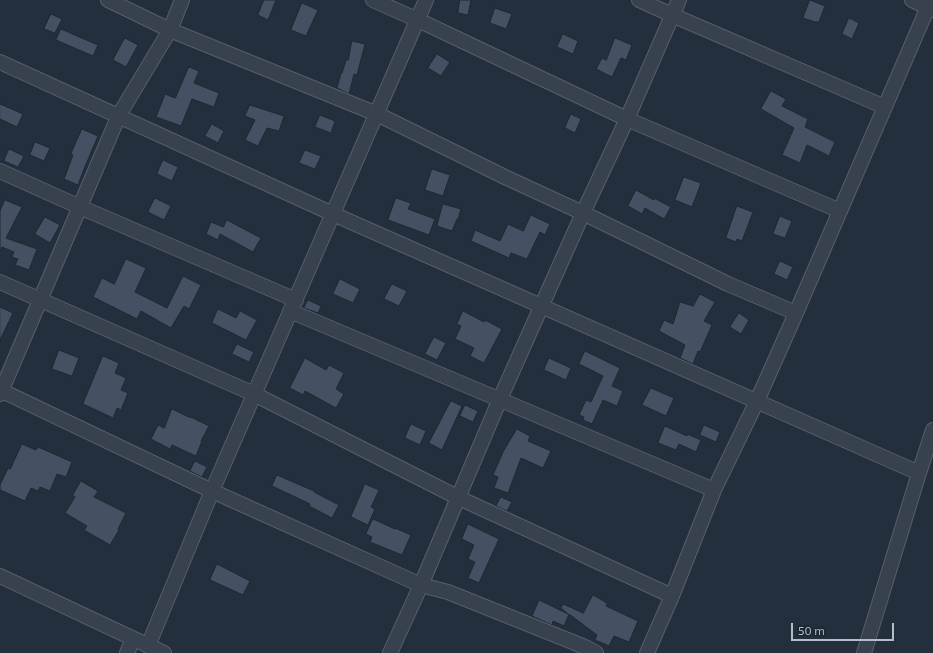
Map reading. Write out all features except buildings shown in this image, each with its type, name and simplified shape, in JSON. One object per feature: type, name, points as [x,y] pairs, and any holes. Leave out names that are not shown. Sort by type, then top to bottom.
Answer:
[{"type":"street","points":[[108,0],[170,30],[377,114],[507,178],[583,212],[728,284],[796,313]]},
{"type":"street","points":[[182,0],[170,30],[119,115],[1,392],[212,491],[421,585],[448,592],[596,653]]},
{"type":"street","points":[[373,0],[627,120],[840,211]]},
{"type":"street","points":[[148,646],[212,491],[426,0]]},
{"type":"street","points":[[639,0],[885,107]]},
{"type":"street","points":[[390,653],[459,498],[500,399],[583,212],[627,120],[679,0]]},
{"type":"street","points":[[647,653],[672,596],[714,490],[757,401],[885,107],[931,6],[912,0]]},
{"type":"street","points":[[0,62],[333,214],[919,473]]},
{"type":"street","points":[[0,171],[293,306],[500,399],[714,490]]},
{"type":"street","points":[[0,282],[254,394],[459,498],[672,596]]},
{"type":"street","points":[[864,653],[933,430]]},
{"type":"street","points":[[0,576],[164,653]]},
{"type":"street","points":[[127,653],[133,639]]}]
